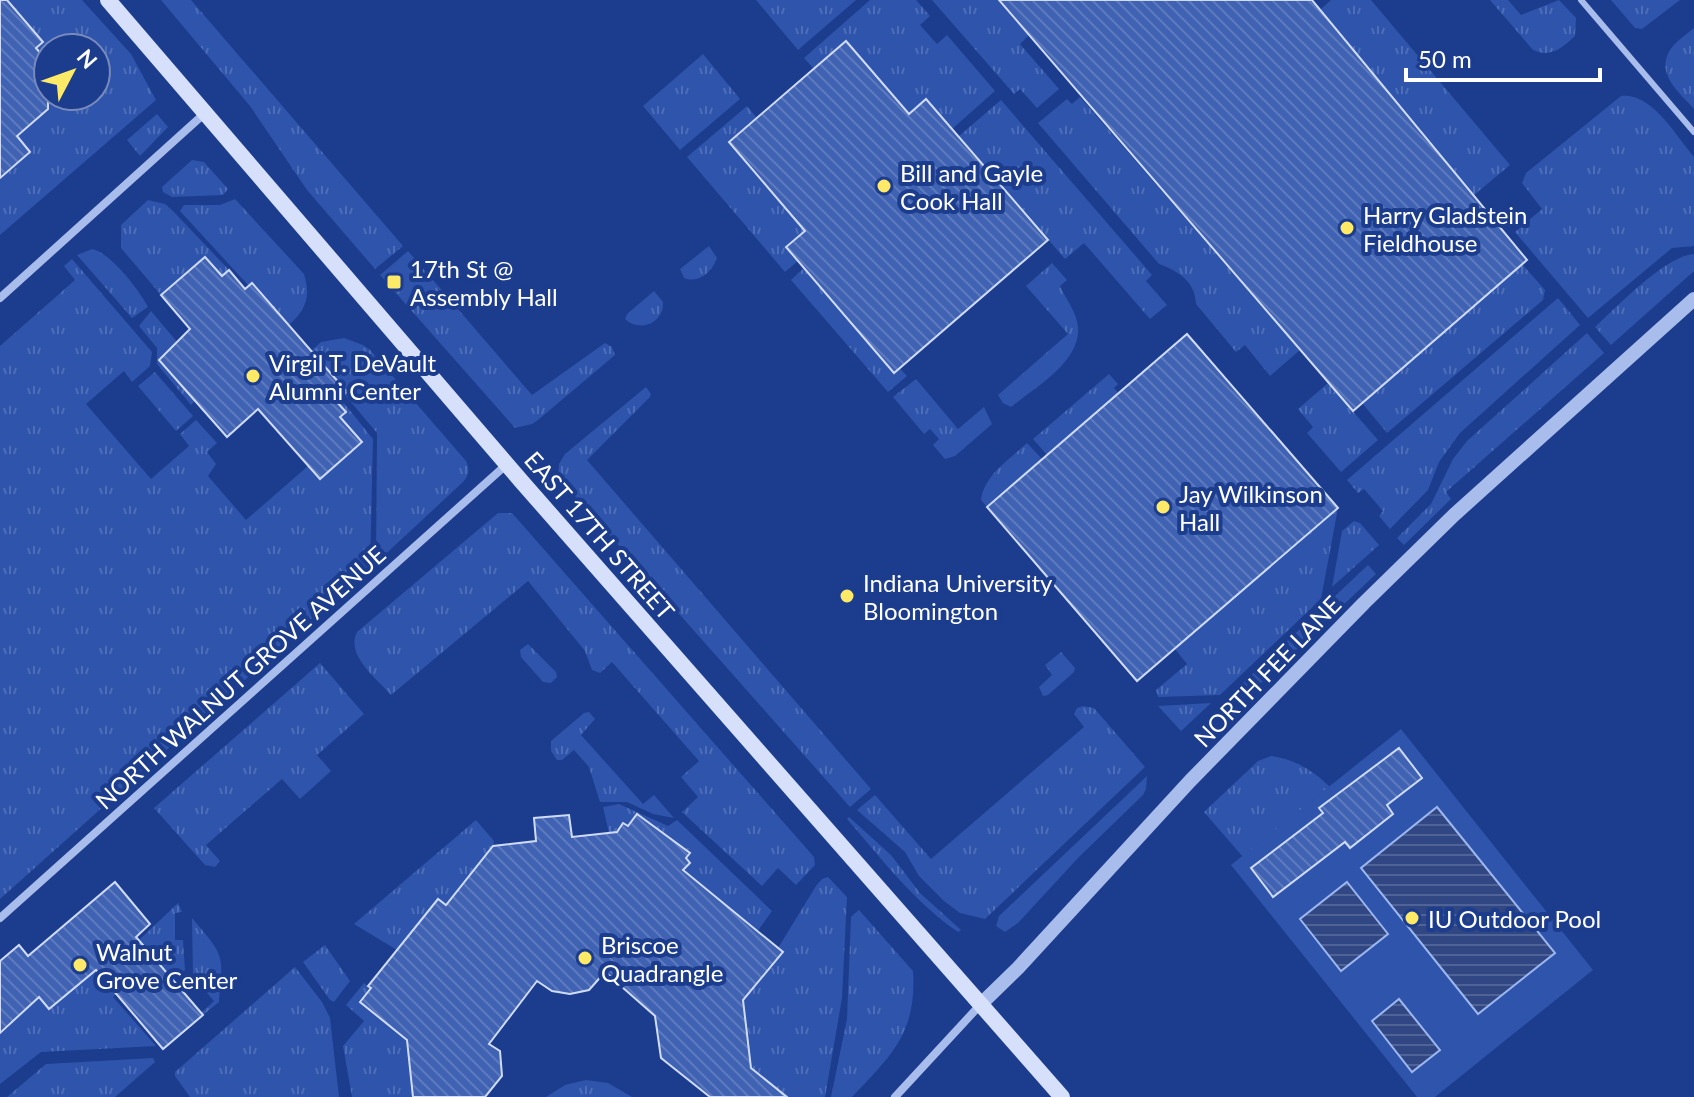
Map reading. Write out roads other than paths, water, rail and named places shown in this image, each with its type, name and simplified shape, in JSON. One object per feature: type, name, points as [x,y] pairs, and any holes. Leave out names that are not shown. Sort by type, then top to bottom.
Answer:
[{"type":"main road","name":"EAST 17TH STREET","points":[[108,0],[507,465],[1062,1097]]},
{"type":"street","points":[[0,298],[205,113]]},
{"type":"street","name":"NORTH FEE LANE","points":[[895,1097],[1190,781],[1364,603],[1454,515],[1694,299]]},
{"type":"street","name":"NORTH WALNUT GROVE AVENUE","points":[[0,918],[507,465]]},
{"type":"lane","points":[[1581,0],[1694,132]]},
{"type":"place","name":"Bill and Gayle Cook Hall","points":[[884,186]]},
{"type":"place","name":"Harry Gladstein Fieldhouse","points":[[1347,228]]},
{"type":"place","name":"17th St @ Assembly Hall","points":[[394,282]]},
{"type":"place","name":"Virgil T. DeVault Alumni Center","points":[[253,376]]},
{"type":"place","name":"Jay Wilkinson Hall","points":[[1163,507]]},
{"type":"place","name":"Indiana University Bloomington","points":[[847,596]]},
{"type":"place","name":"IU Outdoor Pool","points":[[1412,918]]},
{"type":"place","name":"Briscoe Quadrangle","points":[[585,958]]},
{"type":"place","name":"Walnut Grove Center","points":[[80,965]]}]
